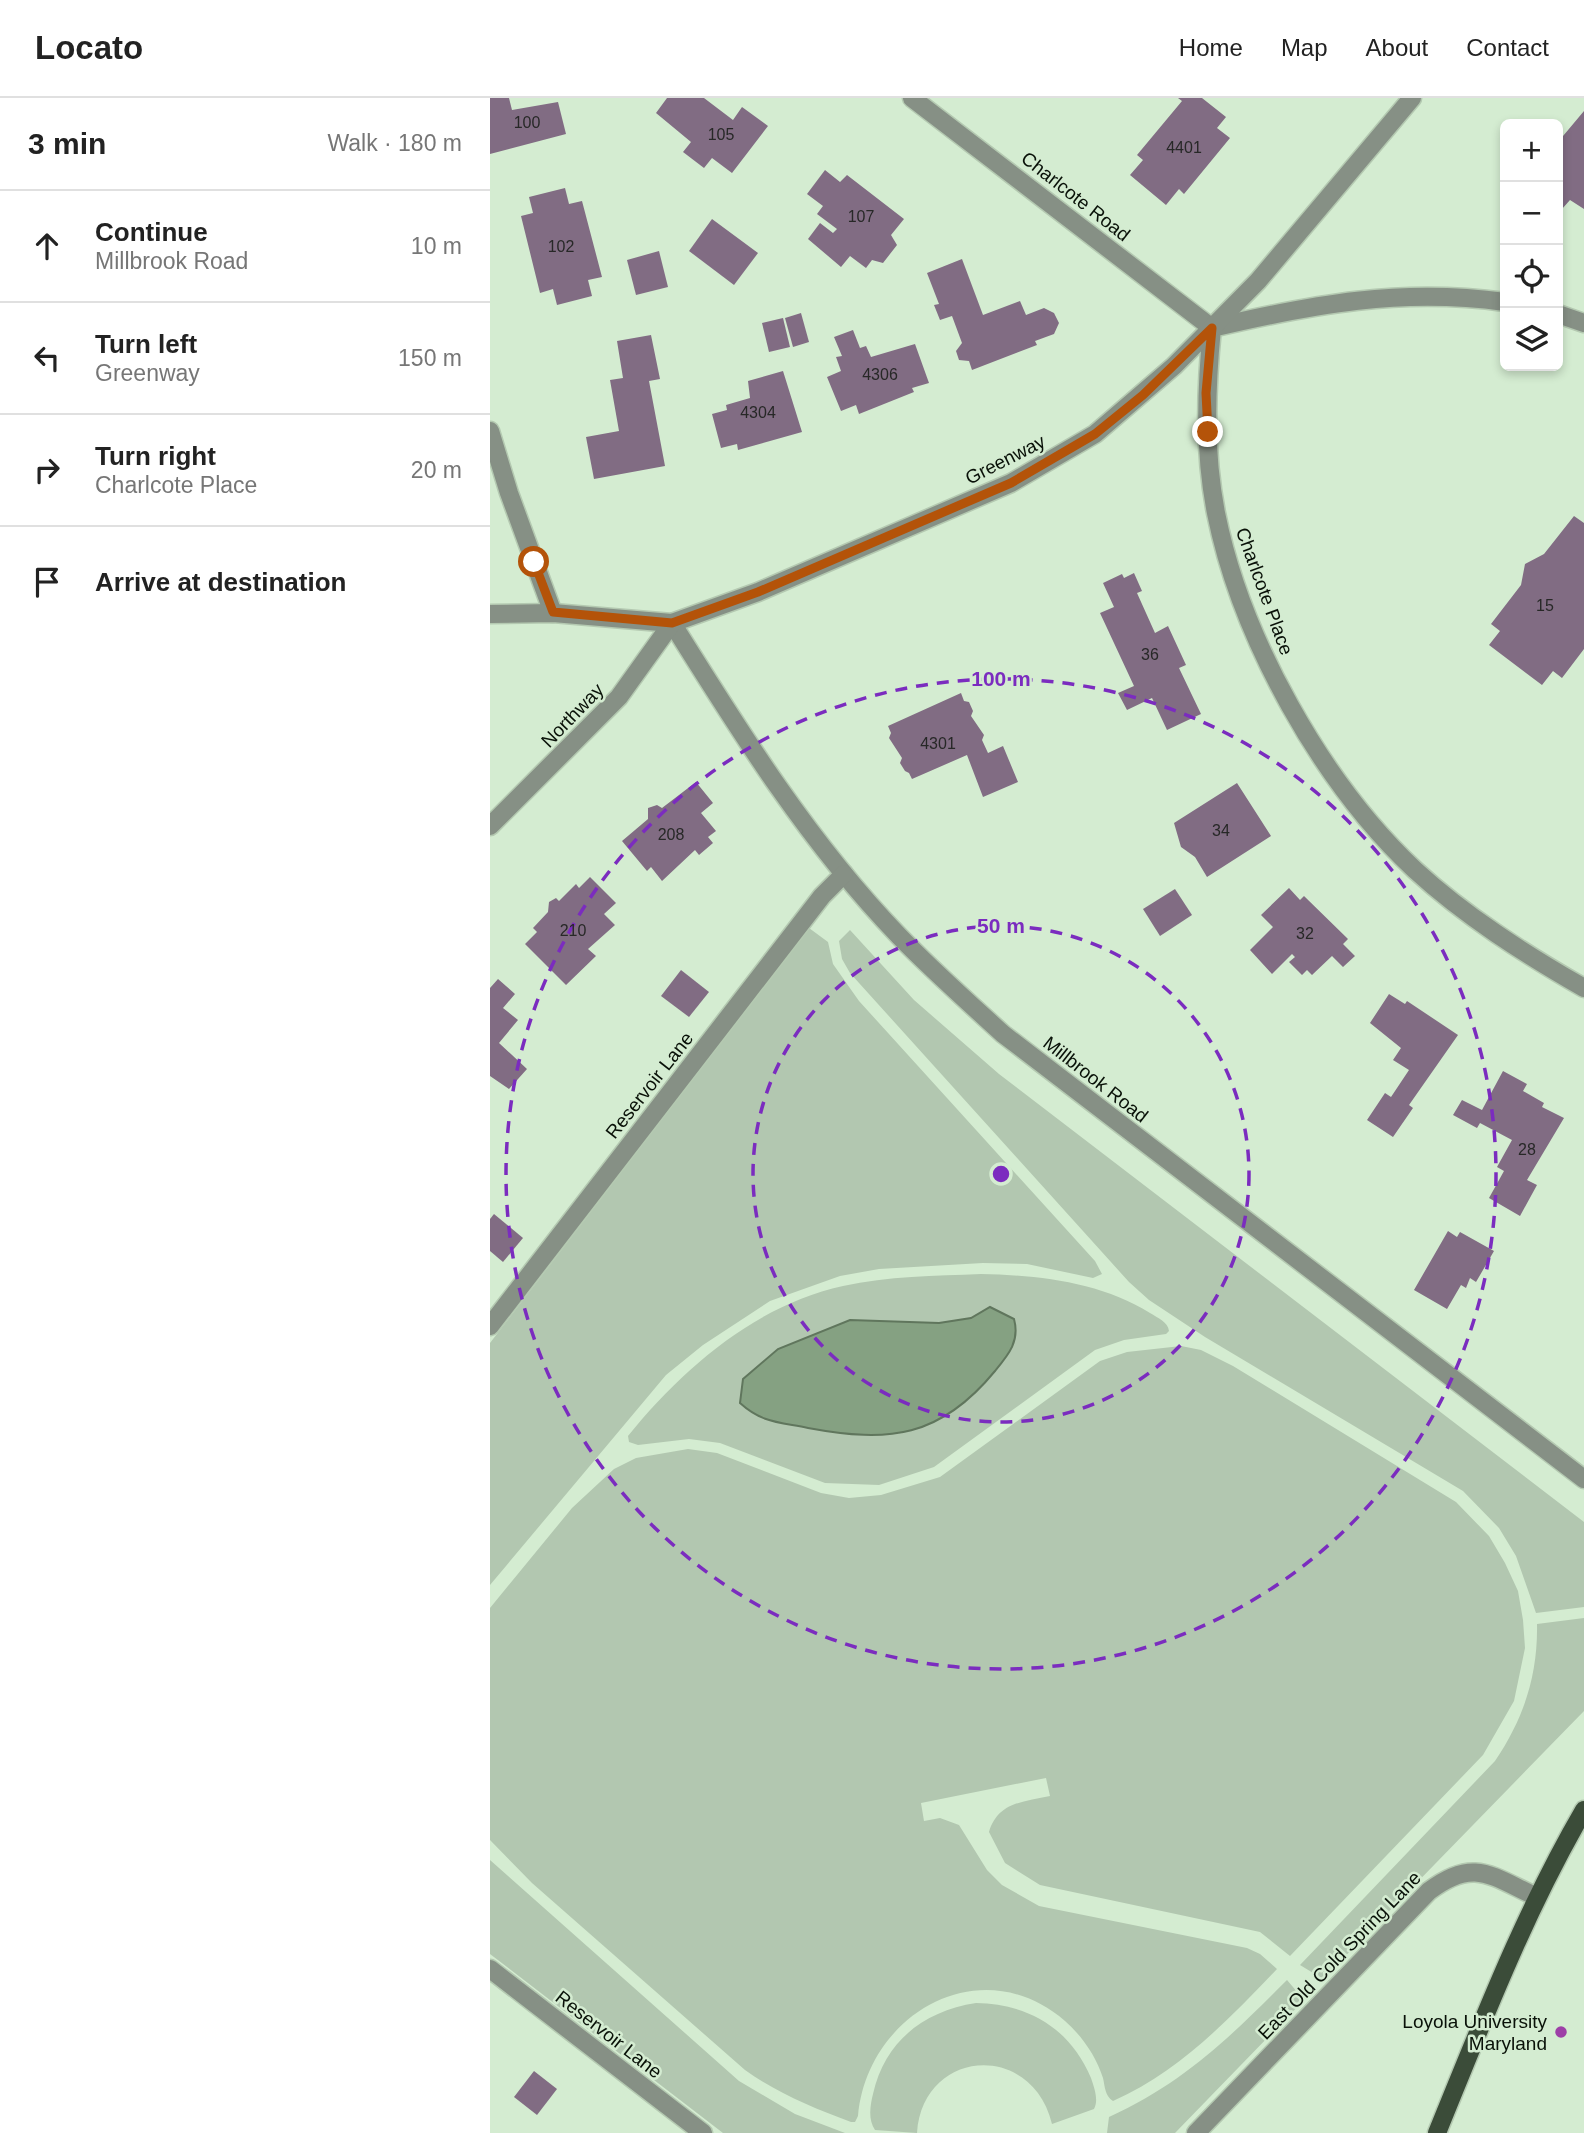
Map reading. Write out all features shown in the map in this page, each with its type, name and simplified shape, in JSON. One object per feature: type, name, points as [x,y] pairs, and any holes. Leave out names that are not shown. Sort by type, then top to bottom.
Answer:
[{"type":"main road","points":[[1437,2133],[1537,1897],[1584,1810]]},
{"type":"street","name":"Charlcote Road","points":[[912,98],[1212,328]]},
{"type":"street","name":"Greenway","points":[[490,614],[553,612],[672,623],[758,592],[1011,483],[1095,434],[1143,395],[1258,281],[1412,98]]},
{"type":"street","points":[[1212,328],[1287,310],[1396,295],[1439,295],[1500,301]]},
{"type":"street","points":[[1563,316],[1584,323]]},
{"type":"street","name":"Charlcote Place","points":[[1212,328],[1206,393],[1216,512],[1227,557],[1285,698],[1359,810],[1415,870],[1520,950],[1584,988]]},
{"type":"street","points":[[490,431],[509,493],[553,612]]},
{"type":"street","name":"Northway","points":[[490,826],[619,697],[672,623]]},
{"type":"street","name":"Millbrook Road","points":[[672,623],[758,762],[844,874],[898,935],[1003,1034],[1584,1479]]},
{"type":"street","name":"Reservoir Lane","points":[[490,1326],[813,907],[844,874]]},
{"type":"street","name":"East Old Cold Spring Lane","points":[[1196,2133],[1429,1891],[1451,1874],[1482,1872],[1537,1897]]},
{"type":"street","name":"Reservoir Lane","points":[[490,1969],[703,2133]]},
{"type":"shaded area","points":[[809,928],[828,942],[833,964],[859,1001],[1095,1261],[1102,1274],[1093,1278],[1027,1264],[983,1263],[879,1269],[840,1276],[770,1301],[703,1345],[666,1375],[490,1585],[490,1343]]},
{"type":"shaded area","points":[[850,930],[914,1000],[999,1074],[1584,1522],[1584,1607],[1536,1613],[1516,1556],[1499,1528],[1463,1491],[1205,1337],[1149,1300],[1129,1282],[850,973],[842,959],[839,941]]},
{"type":"shaded area","points":[[981,1274],[1025,1276],[1090,1287],[1131,1302],[1162,1320],[1169,1331],[1166,1334],[1124,1340],[1095,1350],[934,1467],[879,1485],[825,1483],[720,1443],[689,1439],[638,1445],[629,1442],[628,1436],[649,1411],[697,1364],[751,1324],[780,1308],[811,1295],[877,1280]]},
{"type":"shaded area","points":[[990,1307],[1014,1319],[1016,1334],[1012,1347],[1000,1365],[974,1393],[954,1410],[933,1422],[888,1434],[837,1433],[771,1421],[740,1403],[743,1379],[778,1349],[850,1320],[939,1323],[971,1318]]},
{"type":"shaded area","points":[[1181,1346],[1201,1350],[1233,1366],[1456,1502],[1489,1536],[1505,1563],[1518,1591],[1525,1648],[1514,1701],[1483,1755],[1290,1956],[1260,1932],[1040,1885],[1005,1863],[989,1832],[993,1822],[1005,1809],[1013,1805],[1050,1796],[1046,1778],[921,1803],[924,1821],[940,1818],[959,1825],[987,1870],[1002,1885],[1039,1906],[1247,1948],[1260,1954],[1277,1969],[1221,2026],[1181,2060],[1137,2089],[1113,2101],[1107,2094],[1092,2054],[1065,2021],[1032,2000],[998,1991],[965,1992],[933,2003],[905,2022],[882,2048],[866,2080],[858,2116],[855,2122],[851,2122],[796,2099],[745,2070],[532,1883],[490,1840],[490,1608],[572,1508],[614,1469],[636,1458],[688,1449],[717,1453],[821,1493],[849,1498],[881,1495],[940,1477],[1100,1361],[1127,1352]]},
{"type":"shaded area","points":[[1584,1618],[1584,1711],[1323,1979],[1300,1965],[1495,1761],[1514,1729],[1527,1696],[1535,1661],[1537,1624]]},
{"type":"shaded area","points":[[490,1860],[739,2081],[795,2114],[845,2133],[723,2133],[490,1954]]},
{"type":"shaded area","points":[[1287,1980],[1304,2000],[1175,2133],[1107,2133],[1109,2117],[1183,2074],[1225,2040]]},
{"type":"shaded area","points":[[976,2003],[995,2004],[1030,2014],[1059,2033],[1082,2060],[1091,2078],[1096,2098],[1094,2109],[1052,2124],[1041,2097],[1023,2078],[1002,2068],[979,2066],[957,2071],[938,2084],[924,2105],[917,2133],[875,2130],[870,2117],[873,2094],[879,2075],[897,2044],[924,2021],[957,2007]]},
{"type":"building","points":[[490,98],[509,98],[512,110],[558,102],[566,134],[490,154]]},
{"type":"building","points":[[667,98],[704,98],[733,120],[742,107],[768,126],[732,173],[712,158],[704,168],[683,152],[691,142],[656,113]]},
{"type":"building","points":[[1178,98],[1202,98],[1226,117],[1217,128],[1230,138],[1184,194],[1179,189],[1166,205],[1130,175],[1143,160],[1137,155],[1182,101]]},
{"type":"building","points":[[1584,111],[1584,209],[1570,200],[1563,208],[1563,136]]},
{"type":"building","points":[[825,170],[840,182],[847,175],[904,219],[891,235],[897,245],[883,263],[872,260],[866,268],[850,256],[841,267],[808,239],[820,223],[833,233],[837,229],[817,214],[823,206],[807,194]]},
{"type":"building","points":[[565,188],[569,204],[582,201],[602,277],[588,280],[592,296],[557,305],[553,289],[540,293],[521,216],[533,213],[529,197]]},
{"type":"building","points":[[712,219],[758,253],[734,285],[689,251]]},
{"type":"building","points":[[659,251],[668,287],[636,295],[627,260]]},
{"type":"building","points":[[962,259],[983,315],[1020,301],[1026,315],[1044,308],[1054,313],[1059,323],[1054,334],[1035,341],[1037,345],[972,370],[969,361],[959,360],[956,351],[962,343],[952,316],[940,320],[934,305],[939,304],[927,273]]},
{"type":"building","points":[[801,313],[809,342],[793,347],[785,318]]},
{"type":"building","points":[[783,318],[790,347],[769,352],[762,323]]},
{"type":"building","points":[[853,330],[860,348],[866,346],[871,357],[915,344],[929,383],[912,388],[914,392],[859,414],[856,405],[841,411],[827,377],[841,371],[836,357],[842,356],[834,337]]},
{"type":"building","points":[[651,335],[660,379],[649,381],[665,466],[594,479],[586,437],[619,431],[610,380],[623,378],[617,341]]},
{"type":"building","points":[[783,371],[802,432],[738,450],[737,444],[721,448],[712,414],[727,410],[726,405],[750,398],[748,381]]},
{"type":"building","points":[[1574,516],[1584,523],[1584,649],[1562,678],[1553,671],[1542,685],[1489,645],[1500,631],[1491,624],[1521,585],[1525,564],[1544,554]]},
{"type":"building","points":[[1134,573],[1142,591],[1137,593],[1155,633],[1168,626],[1186,665],[1179,668],[1201,714],[1167,730],[1152,698],[1127,710],[1118,693],[1134,686],[1100,613],[1114,607],[1103,583],[1122,574],[1124,578]]},
{"type":"building","points":[[961,693],[964,701],[969,702],[973,711],[971,716],[984,735],[982,740],[988,753],[1003,746],[1018,782],[983,797],[967,755],[912,779],[900,763],[902,758],[889,738],[891,733],[888,726]]},
{"type":"building","points":[[696,782],[713,803],[701,813],[716,831],[708,837],[713,843],[699,855],[695,850],[662,881],[651,867],[647,871],[622,841],[648,819],[648,808],[657,805],[662,808]]},
{"type":"building","points":[[1237,783],[1271,836],[1207,877],[1195,857],[1181,847],[1174,823]]},
{"type":"building","points":[[590,877],[616,903],[604,914],[615,925],[588,949],[596,956],[566,985],[525,944],[537,932],[533,928],[548,912],[549,902],[556,898],[559,901],[576,884],[579,888]]},
{"type":"building","points":[[1289,888],[1300,900],[1304,896],[1348,939],[1343,944],[1355,956],[1343,967],[1332,956],[1312,975],[1307,970],[1302,975],[1289,962],[1295,957],[1292,954],[1272,974],[1250,950],[1273,927],[1261,915]]},
{"type":"building","points":[[1175,889],[1192,915],[1160,936],[1143,909]]},
{"type":"building","points":[[681,970],[709,992],[689,1017],[661,996]]},
{"type":"building","points":[[498,979],[515,994],[503,1008],[518,1020],[499,1043],[527,1069],[509,1089],[490,1076],[490,988]]},
{"type":"building","points":[[1389,994],[1405,1004],[1407,1001],[1458,1035],[1409,1105],[1413,1108],[1393,1137],[1367,1120],[1385,1093],[1391,1097],[1409,1070],[1393,1060],[1401,1048],[1370,1023]]},
{"type":"building","points":[[1503,1071],[1527,1084],[1523,1091],[1544,1103],[1542,1107],[1564,1118],[1527,1180],[1537,1185],[1520,1216],[1489,1198],[1504,1171],[1497,1167],[1512,1140],[1480,1123],[1477,1128],[1453,1115],[1462,1100],[1482,1110]]},
{"type":"building","points":[[494,1214],[523,1238],[503,1262],[490,1251],[490,1219]]},
{"type":"building","points":[[1448,1231],[1457,1237],[1460,1232],[1494,1251],[1476,1282],[1470,1278],[1466,1288],[1461,1285],[1447,1309],[1414,1290]]},
{"type":"building","points":[[534,2071],[557,2089],[537,2115],[514,2097]]},
{"type":"place","name":"Loyola University Maryland","points":[[1561,2032]]},
{"type":"route","points":[[534,562],[553,612],[672,623],[758,592],[1011,483],[1095,434],[1143,395],[1212,328],[1206,393],[1208,432]]}]
